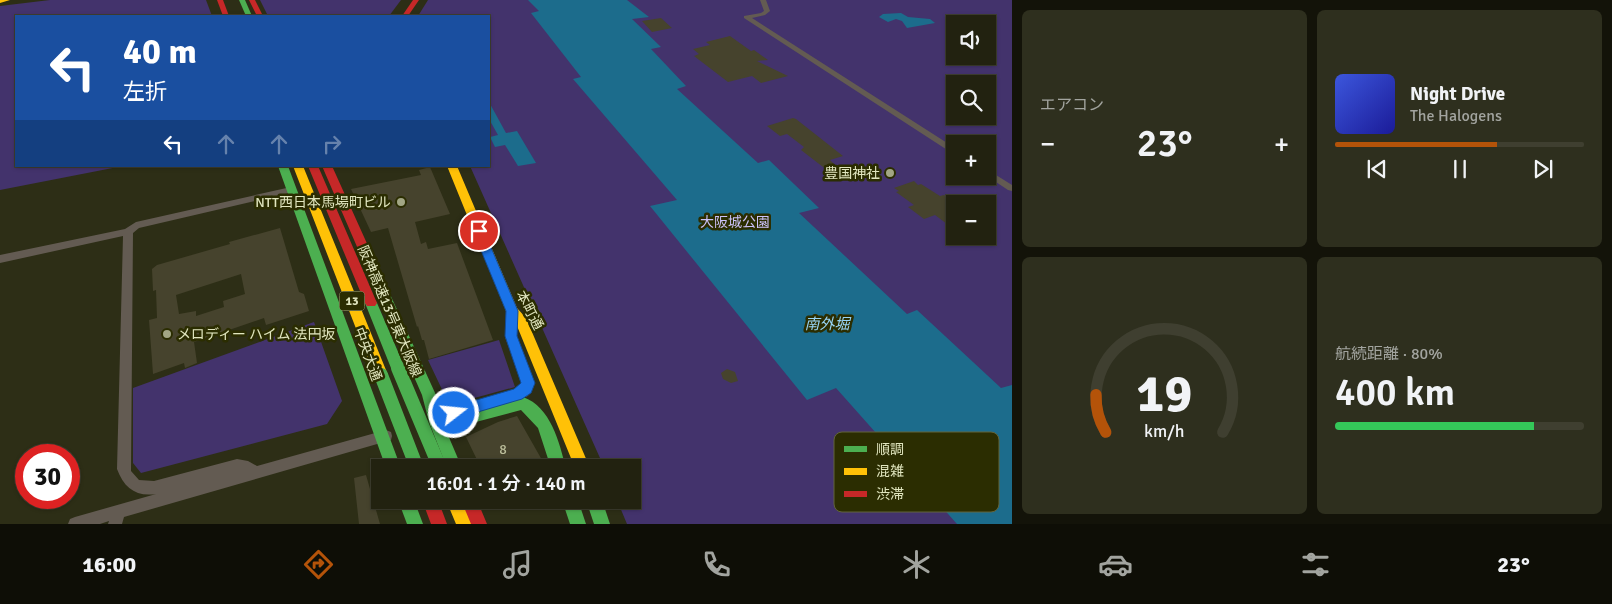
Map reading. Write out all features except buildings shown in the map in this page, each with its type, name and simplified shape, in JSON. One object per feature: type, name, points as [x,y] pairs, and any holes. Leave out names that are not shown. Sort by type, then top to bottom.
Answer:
[{"type":"main road","points":[[0,1],[8,0]]},
{"type":"main road","points":[[220,0],[226,15]]},
{"type":"main road","points":[[232,0],[239,15]]},
{"type":"main road","points":[[242,0],[249,15]]},
{"type":"main road","points":[[252,0],[260,15]]},
{"type":"main road","points":[[406,15],[416,0]]},
{"type":"main road","name":"中央大通","points":[[282,167],[391,459]]},
{"type":"main road","name":"13","points":[[298,167],[413,459]]},
{"type":"main road","name":"阪神高速13号東大阪線","points":[[313,167],[436,459]]},
{"type":"main road","points":[[326,167],[429,395],[436,422],[451,459]]},
{"type":"main road","name":"本町通","points":[[452,167],[512,311],[520,318],[579,459]]},
{"type":"main road","points":[[436,422],[457,420],[523,403],[534,409],[540,418],[556,459]]},
{"type":"main road","points":[[409,509],[415,524]]},
{"type":"main road","points":[[433,509],[439,524]]},
{"type":"main road","points":[[458,509],[464,524]]},
{"type":"main road","points":[[473,509],[479,524]]},
{"type":"main road","points":[[573,509],[578,524]]},
{"type":"main road","points":[[597,509],[602,524]]},
{"type":"street","points":[[763,0],[767,11],[763,14],[746,17],[946,146]]},
{"type":"street","points":[[996,178],[1011,188]]},
{"type":"street","points":[[0,259],[128,232],[136,225],[291,190]]},
{"type":"street","points":[[128,232],[124,469],[126,477],[140,488],[154,488],[238,466],[255,472]]},
{"type":"street","points":[[75,524],[116,518],[255,472],[436,422],[454,413],[517,395],[526,389],[528,379],[511,336],[512,311]]},
{"type":"green space","points":[[50,0],[206,0],[212,15],[15,15],[15,167],[118,167],[0,190],[0,6]]},
{"type":"green space","points":[[260,0],[401,0],[390,15],[268,15]]},
{"type":"green space","name":"大阪城公園","points":[[428,0],[1012,0],[1012,524],[627,524],[621,509],[641,509],[641,459],[600,459],[470,167],[490,167],[490,15],[419,15]]},
{"type":"green space","points":[[314,322],[342,401],[327,424],[141,473],[133,463],[133,388]]},
{"type":"green space","points":[[499,340],[515,387],[456,403],[447,400],[428,360]]},
{"type":"water","name":"南外堀","points":[[528,0],[627,0],[649,17],[632,19],[661,47],[651,49],[686,86],[677,89],[758,163],[769,160],[819,208],[799,213],[907,314],[917,310],[1001,388],[1012,385],[1012,524],[957,524],[946,512],[999,512],[999,432],[875,432],[836,388],[807,400],[650,206],[677,200],[573,79],[581,77],[531,13],[539,11]]},
{"type":"water","points":[[901,13],[908,17],[930,19],[935,23],[907,28],[902,21],[896,19],[888,22],[879,17],[883,14]]},
{"type":"water","points":[[490,104],[506,133],[517,131],[536,163],[518,166],[505,145],[495,147],[490,137],[498,135],[490,121]]},
{"type":"traffic: fast","points":[[242,0],[249,15]]},
{"type":"traffic: fast","points":[[283,167],[391,459]]},
{"type":"traffic: fast","points":[[377,279],[429,395],[436,422],[451,459]]},
{"type":"traffic: fast","points":[[371,303],[398,368]]},
{"type":"traffic: fast","points":[[398,368],[436,459]]},
{"type":"traffic: fast","points":[[381,375],[414,459]]},
{"type":"traffic: fast","points":[[436,422],[457,420],[523,403],[543,423],[551,440],[556,459]]},
{"type":"traffic: fast","points":[[409,509],[415,524]]},
{"type":"traffic: fast","points":[[573,509],[578,524]]},
{"type":"traffic: fast","points":[[597,509],[602,524]]},
{"type":"traffic: slow","points":[[0,1],[7,0]]},
{"type":"traffic: slow","points":[[298,167],[381,375]]},
{"type":"traffic: slow","points":[[452,167],[512,311],[520,318],[579,459]]},
{"type":"traffic: slow","points":[[458,509],[464,524]]},
{"type":"traffic: jam","points":[[220,0],[226,15]]},
{"type":"traffic: jam","points":[[252,0],[260,15]]},
{"type":"traffic: jam","points":[[406,15],[416,0]]},
{"type":"traffic: jam","points":[[313,167],[371,303]]},
{"type":"traffic: jam","points":[[327,167],[377,279]]},
{"type":"traffic: jam","points":[[433,509],[439,524]]},
{"type":"traffic: jam","points":[[473,509],[479,524]]},
{"type":"place","name":"豊国神社","points":[[890,173]]},
{"type":"place","name":"NTT西日本馬場町ビル","points":[[401,202]]},
{"type":"place","name":"メロディー ハイム 法円坂","points":[[167,334]]},
{"type":"route","points":[[454,413],[517,395],[524,392],[528,383],[511,336],[512,311],[479,231]]}]
